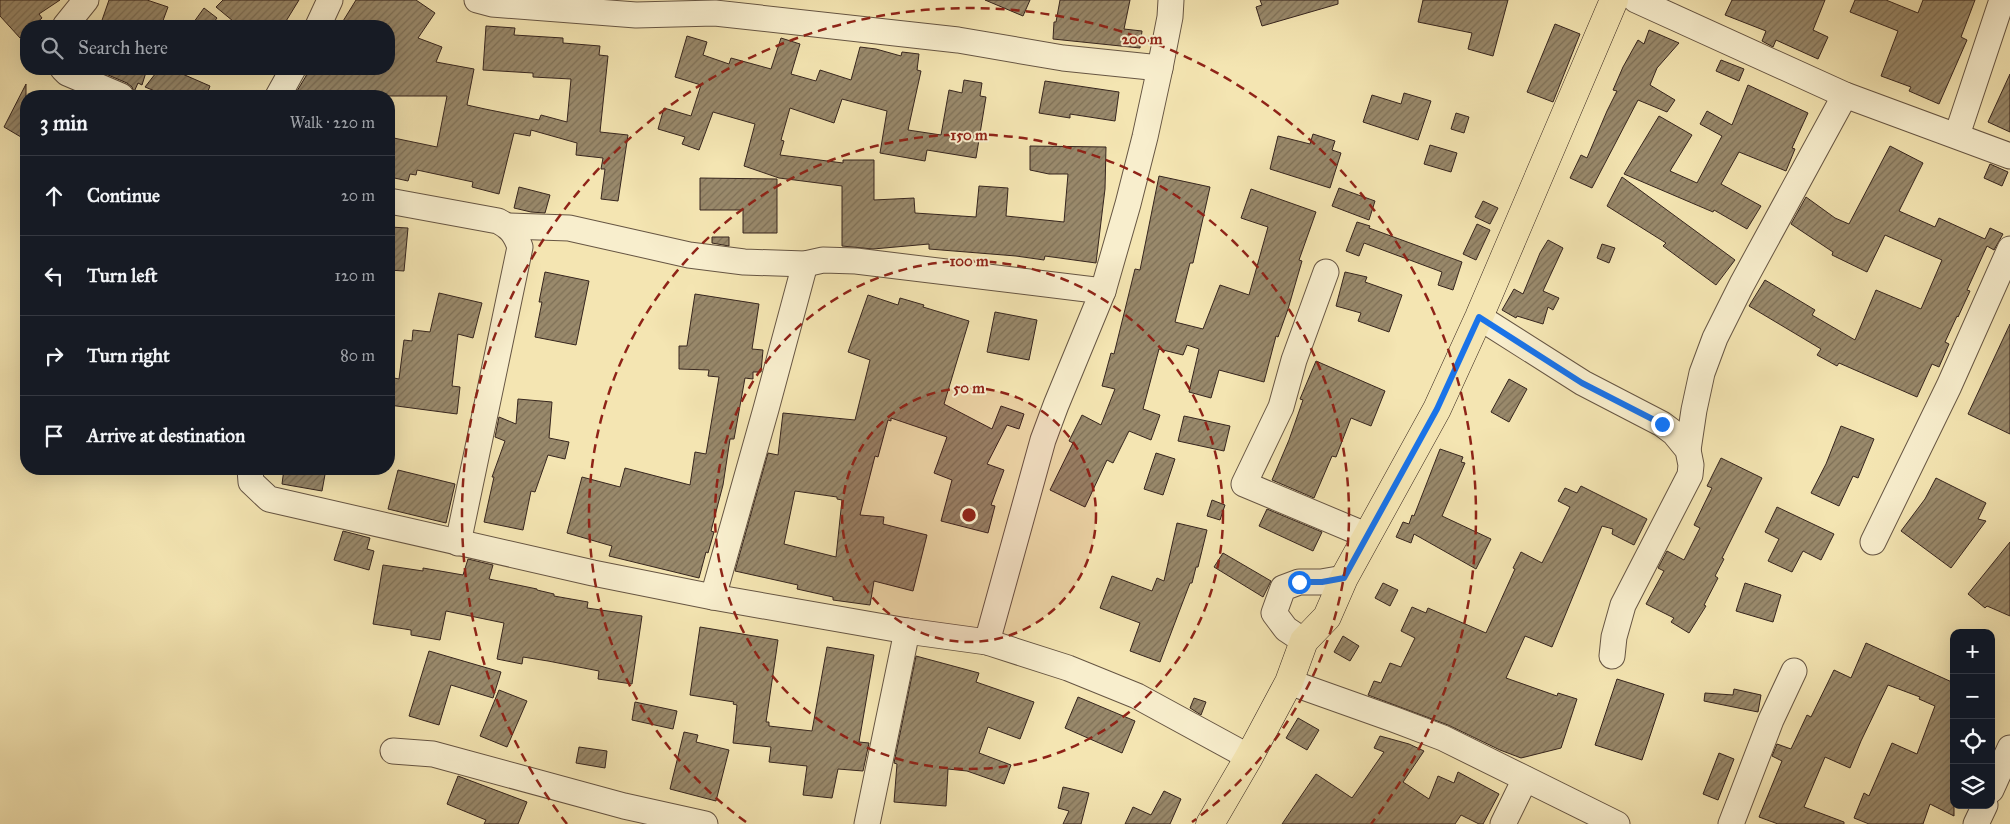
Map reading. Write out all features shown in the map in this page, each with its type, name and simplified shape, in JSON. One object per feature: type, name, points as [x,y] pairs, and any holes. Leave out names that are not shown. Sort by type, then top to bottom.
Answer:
[{"type":"main road","points":[[1210,824],[1249,757],[1289,682],[1304,641],[1327,616],[1344,578],[1437,409],[1479,317],[1614,0]]},
{"type":"street","points":[[70,20],[86,0]]},
{"type":"street","points":[[321,20],[330,0]]},
{"type":"street","points":[[478,0],[492,4],[636,15],[715,13],[958,40],[1063,58],[1160,68]]},
{"type":"street","points":[[987,642],[1043,440],[1103,291],[1145,138],[1170,17],[1171,0]]},
{"type":"street","points":[[1636,0],[1845,95],[2010,156]]},
{"type":"street","points":[[1957,135],[2002,0]]},
{"type":"street","points":[[72,75],[107,90]]},
{"type":"street","points":[[282,90],[290,75]]},
{"type":"street","points":[[1612,656],[1614,637],[1623,605],[1690,475],[1691,464],[1688,450],[1694,410],[1702,373],[1715,338],[1742,284],[1845,95]]},
{"type":"street","points":[[395,202],[498,221],[509,226],[569,228],[689,255],[744,262],[805,264],[823,260],[856,261],[1103,291]]},
{"type":"street","points":[[458,542],[520,247],[516,235],[509,226]]},
{"type":"street","points":[[1873,542],[1949,386],[2010,249]]},
{"type":"street","points":[[712,597],[805,264]]},
{"type":"street","points":[[1326,272],[1294,360],[1281,407],[1244,484],[1368,536]]},
{"type":"street","points":[[1479,317],[1582,383],[1662,424],[1674,433],[1688,450]]},
{"type":"street","points":[[250,475],[251,482],[269,499],[458,542],[712,597],[907,631],[987,642],[1068,668],[1137,696],[1249,757]]},
{"type":"street","points":[[1304,641],[1286,630],[1274,613],[1282,588],[1299,582],[1322,582],[1344,578]]},
{"type":"street","points":[[867,824],[907,631]]},
{"type":"street","points":[[1731,824],[1771,720],[1794,671]]},
{"type":"street","points":[[1289,682],[1443,738],[1617,824]]},
{"type":"street","points":[[1995,781],[2010,748]]},
{"type":"street","points":[[394,752],[433,754],[624,806],[705,824]]},
{"type":"street","points":[[1504,824],[1525,779]]},
{"type":"street","points":[[1976,824],[1983,809]]},
{"type":"building","points":[[0,0],[60,0],[39,14],[42,18],[40,20],[20,20],[20,38],[0,16]]},
{"type":"building","points":[[109,0],[147,0],[168,7],[163,20],[102,20]]},
{"type":"building","points":[[223,0],[299,0],[287,20],[232,20],[216,7]]},
{"type":"building","points":[[356,0],[416,0],[435,13],[418,38],[442,47],[436,62],[474,69],[467,105],[539,120],[541,115],[567,122],[571,79],[533,77],[533,73],[483,70],[486,26],[515,28],[514,35],[563,38],[563,43],[600,46],[599,55],[608,56],[600,132],[628,135],[618,201],[601,199],[605,169],[601,169],[603,158],[576,155],[577,143],[531,130],[530,136],[514,133],[499,194],[472,187],[473,182],[417,170],[416,175],[410,174],[408,181],[395,178],[395,138],[437,147],[447,96],[395,96],[395,90],[298,90],[306,75],[395,75],[395,20],[344,20]]},
{"type":"building","points":[[985,0],[1030,0],[1023,16]]},
{"type":"building","points":[[1060,0],[1130,0],[1124,29],[1142,31],[1140,48],[1053,39],[1054,22],[1056,22]]},
{"type":"building","points":[[1260,0],[1338,0],[1338,4],[1262,26],[1256,7],[1262,5]]},
{"type":"building","points":[[1423,0],[1508,0],[1493,56],[1468,49],[1472,33],[1418,22]]},
{"type":"building","points":[[1732,0],[1825,0],[1813,30],[1828,37],[1818,59],[1776,40],[1773,47],[1762,41],[1766,31],[1725,15]]},
{"type":"building","points":[[1855,0],[1886,0],[1918,13],[1923,0],[1975,0],[1961,37],[1967,40],[1939,104],[1909,91],[1911,87],[1881,76],[1898,31],[1850,12]]},
{"type":"building","points":[[204,8],[217,18],[216,20],[195,20]]},
{"type":"building","points":[[1555,24],[1580,34],[1553,102],[1527,92]]},
{"type":"building","points":[[1649,30],[1679,43],[1657,68],[1650,85],[1675,100],[1667,112],[1638,100],[1592,188],[1570,178],[1581,155],[1587,158],[1617,91],[1613,90],[1623,67],[1638,40],[1644,44]]},
{"type":"building","points":[[687,36],[707,42],[703,55],[729,64],[731,58],[771,69],[781,38],[800,44],[791,74],[816,81],[820,70],[851,80],[860,47],[901,56],[902,52],[919,54],[917,70],[921,71],[908,130],[941,135],[949,90],[962,93],[964,80],[982,83],[980,96],[986,97],[976,158],[927,150],[925,161],[880,153],[887,111],[842,99],[834,123],[790,108],[781,140],[784,141],[780,155],[843,163],[843,160],[874,160],[874,200],[914,198],[915,213],[976,217],[979,186],[1008,188],[1006,216],[1064,222],[1068,174],[1049,174],[1030,170],[1030,146],[1106,147],[1105,189],[1096,263],[1045,256],[1044,260],[929,249],[929,244],[873,249],[842,246],[842,186],[779,178],[744,166],[755,124],[713,112],[699,150],[682,144],[685,137],[658,129],[664,108],[691,116],[701,85],[675,77]]},
{"type":"building","points":[[1721,60],[1744,69],[1739,81],[1716,71]]},
{"type":"building","points":[[2010,74],[2010,132],[1988,122]]},
{"type":"building","points":[[108,75],[145,75],[142,85],[138,83],[135,90],[127,83]]},
{"type":"building","points":[[154,75],[185,75],[210,86],[208,90],[152,90],[145,87]]},
{"type":"building","points":[[1045,81],[1119,92],[1115,121],[1070,114],[1070,118],[1039,113]]},
{"type":"building","points":[[1748,85],[1808,113],[1792,148],[1795,149],[1786,171],[1739,152],[1721,184],[1761,206],[1747,229],[1714,210],[1713,212],[1624,174],[1659,116],[1692,135],[1670,171],[1697,183],[1722,136],[1700,124],[1707,111],[1732,125]]},
{"type":"building","points":[[1404,93],[1431,101],[1418,140],[1363,122],[1372,95],[1401,104]]},
{"type":"building","points":[[20,96],[20,136],[4,127]]},
{"type":"building","points":[[1456,113],[1469,117],[1464,133],[1451,129]]},
{"type":"building","points":[[1313,134],[1335,141],[1332,150],[1341,153],[1330,188],[1270,169],[1278,136],[1310,144]]},
{"type":"building","points":[[1430,145],[1457,153],[1451,172],[1424,164]]},
{"type":"building","points":[[1890,146],[1923,163],[1899,211],[1935,227],[1939,218],[1985,239],[1990,228],[2003,234],[1994,250],[1987,246],[1967,290],[1970,291],[1945,342],[1949,344],[1939,367],[1932,364],[1917,397],[1839,363],[1837,366],[1817,355],[1821,349],[1749,306],[1765,280],[1815,310],[1812,315],[1855,340],[1876,290],[1921,309],[1942,260],[1885,235],[1867,272],[1832,255],[1833,252],[1791,224],[1806,197],[1835,218],[1849,224]]},
{"type":"building","points":[[1990,164],[2008,172],[2002,186],[1984,178]]},
{"type":"building","points":[[1159,176],[1210,187],[1193,263],[1190,263],[1175,322],[1203,329],[1220,285],[1249,295],[1268,227],[1241,218],[1251,189],[1316,212],[1299,260],[1302,261],[1288,309],[1278,337],[1276,336],[1264,382],[1219,370],[1211,398],[1189,392],[1199,349],[1187,345],[1183,355],[1159,349],[1143,409],[1160,415],[1151,440],[1129,431],[1113,463],[1107,460],[1085,507],[1050,490],[1073,443],[1069,441],[1082,415],[1101,425],[1115,389],[1102,386],[1111,353],[1114,354],[1135,269],[1140,270]]},
{"type":"building","points":[[1622,177],[1735,260],[1716,285],[1663,246],[1666,243],[1607,206]]},
{"type":"building","points":[[700,178],[777,179],[777,233],[743,233],[743,210],[700,210]]},
{"type":"building","points":[[519,187],[550,195],[545,213],[514,208]]},
{"type":"building","points":[[1339,188],[1375,201],[1369,220],[1332,206]]},
{"type":"building","points":[[1483,201],[1498,208],[1490,224],[1475,217]]},
{"type":"building","points":[[1357,222],[1462,262],[1453,290],[1438,285],[1442,272],[1364,243],[1359,256],[1346,251]]},
{"type":"building","points":[[1477,224],[1490,230],[1476,260],[1463,254]]},
{"type":"building","points":[[395,227],[408,228],[404,271],[395,270]]},
{"type":"building","points":[[712,237],[729,237],[729,246],[712,243]]},
{"type":"building","points":[[1548,240],[1563,248],[1543,291],[1559,298],[1553,310],[1548,307],[1543,324],[1517,316],[1516,318],[1502,310],[1514,289],[1523,294],[1540,253]]},
{"type":"building","points":[[1602,244],[1615,248],[1609,263],[1597,258]]},
{"type":"building","points":[[545,272],[589,281],[576,345],[535,337],[542,302],[539,302]]},
{"type":"building","points":[[1345,272],[1367,277],[1365,282],[1402,295],[1389,332],[1358,321],[1361,313],[1336,306]]},
{"type":"building","points":[[439,293],[482,303],[473,338],[458,334],[452,386],[460,387],[457,414],[395,406],[395,378],[399,379],[404,340],[412,341],[413,330],[430,332]]},
{"type":"building","points":[[695,294],[759,304],[752,349],[763,350],[761,372],[753,372],[753,379],[745,378],[734,439],[730,439],[723,485],[711,531],[714,532],[699,578],[609,556],[612,546],[567,533],[582,477],[620,487],[625,468],[690,485],[695,452],[706,454],[719,377],[708,376],[709,370],[679,369],[679,346],[687,346]]},
{"type":"building","points":[[868,295],[898,305],[900,298],[924,305],[923,307],[969,321],[944,404],[992,429],[1001,406],[1024,414],[1019,429],[1007,425],[987,464],[1004,470],[991,505],[995,506],[988,533],[941,521],[952,480],[934,473],[947,437],[891,418],[891,421],[888,420],[878,457],[875,456],[860,515],[884,517],[883,524],[927,535],[913,591],[874,581],[870,605],[833,600],[833,597],[797,589],[798,585],[735,571],[768,453],[778,455],[783,413],[855,420],[870,360],[848,352]],"holes":[[[795,491],[837,497],[837,499],[842,500],[836,557],[784,544]]]},
{"type":"building","points":[[995,312],[1037,320],[1029,360],[987,352]]},
{"type":"building","points":[[2010,324],[2010,434],[1968,414]]},
{"type":"building","points":[[1316,361],[1385,391],[1371,426],[1351,418],[1336,457],[1332,456],[1314,498],[1272,480],[1289,440],[1303,400],[1300,399]]},
{"type":"building","points":[[1509,379],[1527,389],[1509,422],[1491,412]]},
{"type":"building","points":[[518,399],[552,402],[549,438],[569,442],[565,459],[548,455],[535,492],[531,491],[523,530],[484,522],[494,477],[492,477],[505,441],[495,437],[499,417],[516,424]]},
{"type":"building","points":[[1184,416],[1230,426],[1224,451],[1178,441]]},
{"type":"building","points":[[1841,426],[1874,439],[1858,478],[1853,476],[1839,506],[1811,493],[1826,464]]},
{"type":"building","points":[[1440,449],[1463,457],[1461,462],[1465,463],[1442,516],[1491,539],[1476,569],[1414,534],[1411,543],[1396,537],[1403,522],[1409,524],[1412,515],[1414,516]]},
{"type":"building","points":[[1156,453],[1175,459],[1163,495],[1144,489]]},
{"type":"building","points":[[1721,458],[1762,478],[1722,558],[1724,559],[1715,576],[1718,578],[1704,605],[1706,606],[1689,633],[1671,622],[1674,618],[1646,604],[1664,571],[1658,568],[1667,551],[1684,560],[1700,528],[1694,525],[1712,488],[1707,486]]},
{"type":"building","points":[[398,470],[455,484],[446,523],[388,509]]},
{"type":"building","points":[[283,475],[325,475],[322,491],[282,484]]},
{"type":"building","points":[[1936,478],[1986,503],[1978,519],[1986,521],[1951,568],[1901,531],[1925,499]]},
{"type":"building","points":[[1581,486],[1647,519],[1634,545],[1612,534],[1613,529],[1602,526],[1552,647],[1525,636],[1506,678],[1557,696],[1558,693],[1577,699],[1561,748],[1521,758],[1448,725],[1368,695],[1374,681],[1381,683],[1390,663],[1401,667],[1415,638],[1401,631],[1412,607],[1426,613],[1428,608],[1486,633],[1521,552],[1542,563],[1570,507],[1558,501],[1565,488],[1577,493]]},
{"type":"building","points":[[1212,500],[1225,505],[1220,520],[1207,516]]},
{"type":"building","points":[[1777,507],[1834,534],[1821,560],[1803,551],[1792,572],[1768,561],[1779,539],[1765,532]]},
{"type":"building","points":[[1267,509],[1322,532],[1313,551],[1259,526]]},
{"type":"building","points":[[1177,523],[1207,530],[1198,567],[1196,567],[1192,583],[1190,583],[1160,662],[1130,651],[1140,623],[1100,608],[1112,576],[1152,591],[1157,578],[1164,581]]},
{"type":"building","points":[[343,531],[370,538],[367,549],[374,551],[369,570],[334,560]]},
{"type":"building","points":[[2010,542],[2010,616],[1987,606],[1985,608],[1968,594]]},
{"type":"building","points":[[1223,553],[1271,581],[1263,597],[1214,567]]},
{"type":"building","points":[[468,559],[493,565],[489,579],[537,589],[554,594],[554,596],[588,602],[587,608],[642,616],[632,684],[598,679],[599,671],[548,661],[523,657],[522,664],[497,659],[504,623],[446,611],[440,640],[411,635],[411,630],[373,624],[383,565],[423,571],[423,568],[463,575]]},
{"type":"building","points":[[1383,583],[1398,590],[1390,606],[1375,598]]},
{"type":"building","points":[[1745,583],[1781,595],[1773,622],[1736,611]]},
{"type":"building","points":[[700,627],[778,640],[766,722],[769,722],[769,726],[812,731],[827,647],[874,655],[859,742],[869,743],[863,771],[838,769],[832,798],[803,795],[807,766],[769,762],[771,747],[733,743],[737,705],[733,704],[734,702],[690,695]]},
{"type":"building","points":[[1343,636],[1359,646],[1350,661],[1334,652]]},
{"type":"building","points":[[1866,643],[1950,681],[1950,809],[1954,809],[1954,816],[1930,804],[1923,824],[1869,824],[1854,818],[1864,793],[1869,796],[1892,743],[1917,754],[1935,706],[1919,699],[1920,697],[1888,685],[1850,768],[1825,757],[1804,807],[1844,822],[1844,824],[1778,824],[1759,817],[1782,761],[1772,756],[1777,744],[1791,749],[1807,715],[1811,717],[1834,670],[1851,678]]},
{"type":"building","points":[[429,651],[501,672],[493,698],[451,685],[439,725],[409,716]]},
{"type":"building","points":[[916,656],[979,673],[976,682],[1034,702],[1020,739],[988,727],[979,753],[1011,765],[1004,784],[967,771],[948,769],[946,806],[894,802],[897,764],[894,763]]},
{"type":"building","points":[[1617,679],[1664,694],[1642,760],[1595,745]]},
{"type":"building","points":[[1734,689],[1761,695],[1758,712],[1704,701],[1705,693],[1733,695]]},
{"type":"building","points":[[499,690],[527,701],[507,747],[480,736]]},
{"type":"building","points":[[1078,697],[1135,721],[1122,753],[1065,728]]},
{"type":"building","points":[[1194,698],[1206,702],[1201,715],[1190,708]]},
{"type":"building","points":[[635,702],[677,711],[673,729],[632,720]]},
{"type":"building","points":[[1298,718],[1319,730],[1307,750],[1286,738]]},
{"type":"building","points":[[684,732],[698,735],[696,742],[729,750],[716,801],[670,789]]},
{"type":"building","points":[[1380,736],[1409,744],[1424,751],[1403,782],[1429,799],[1438,776],[1454,783],[1458,772],[1499,794],[1483,824],[1479,824],[1461,815],[1455,824],[1282,824],[1316,774],[1352,798],[1384,752],[1374,748]]},
{"type":"building","points":[[579,747],[607,751],[605,768],[576,763]]},
{"type":"building","points":[[1719,753],[1734,759],[1718,800],[1703,794]]},
{"type":"building","points":[[458,776],[527,802],[518,824],[484,824],[486,820],[447,804]]},
{"type":"building","points":[[1063,787],[1089,793],[1081,824],[1063,824],[1069,811],[1058,808]]},
{"type":"building","points":[[1164,791],[1181,799],[1170,824],[1125,824],[1133,807],[1151,815]]},
{"type":"route","points":[[1299,582],[1322,582],[1344,578],[1437,409],[1479,317],[1582,383],[1662,424]]}]
